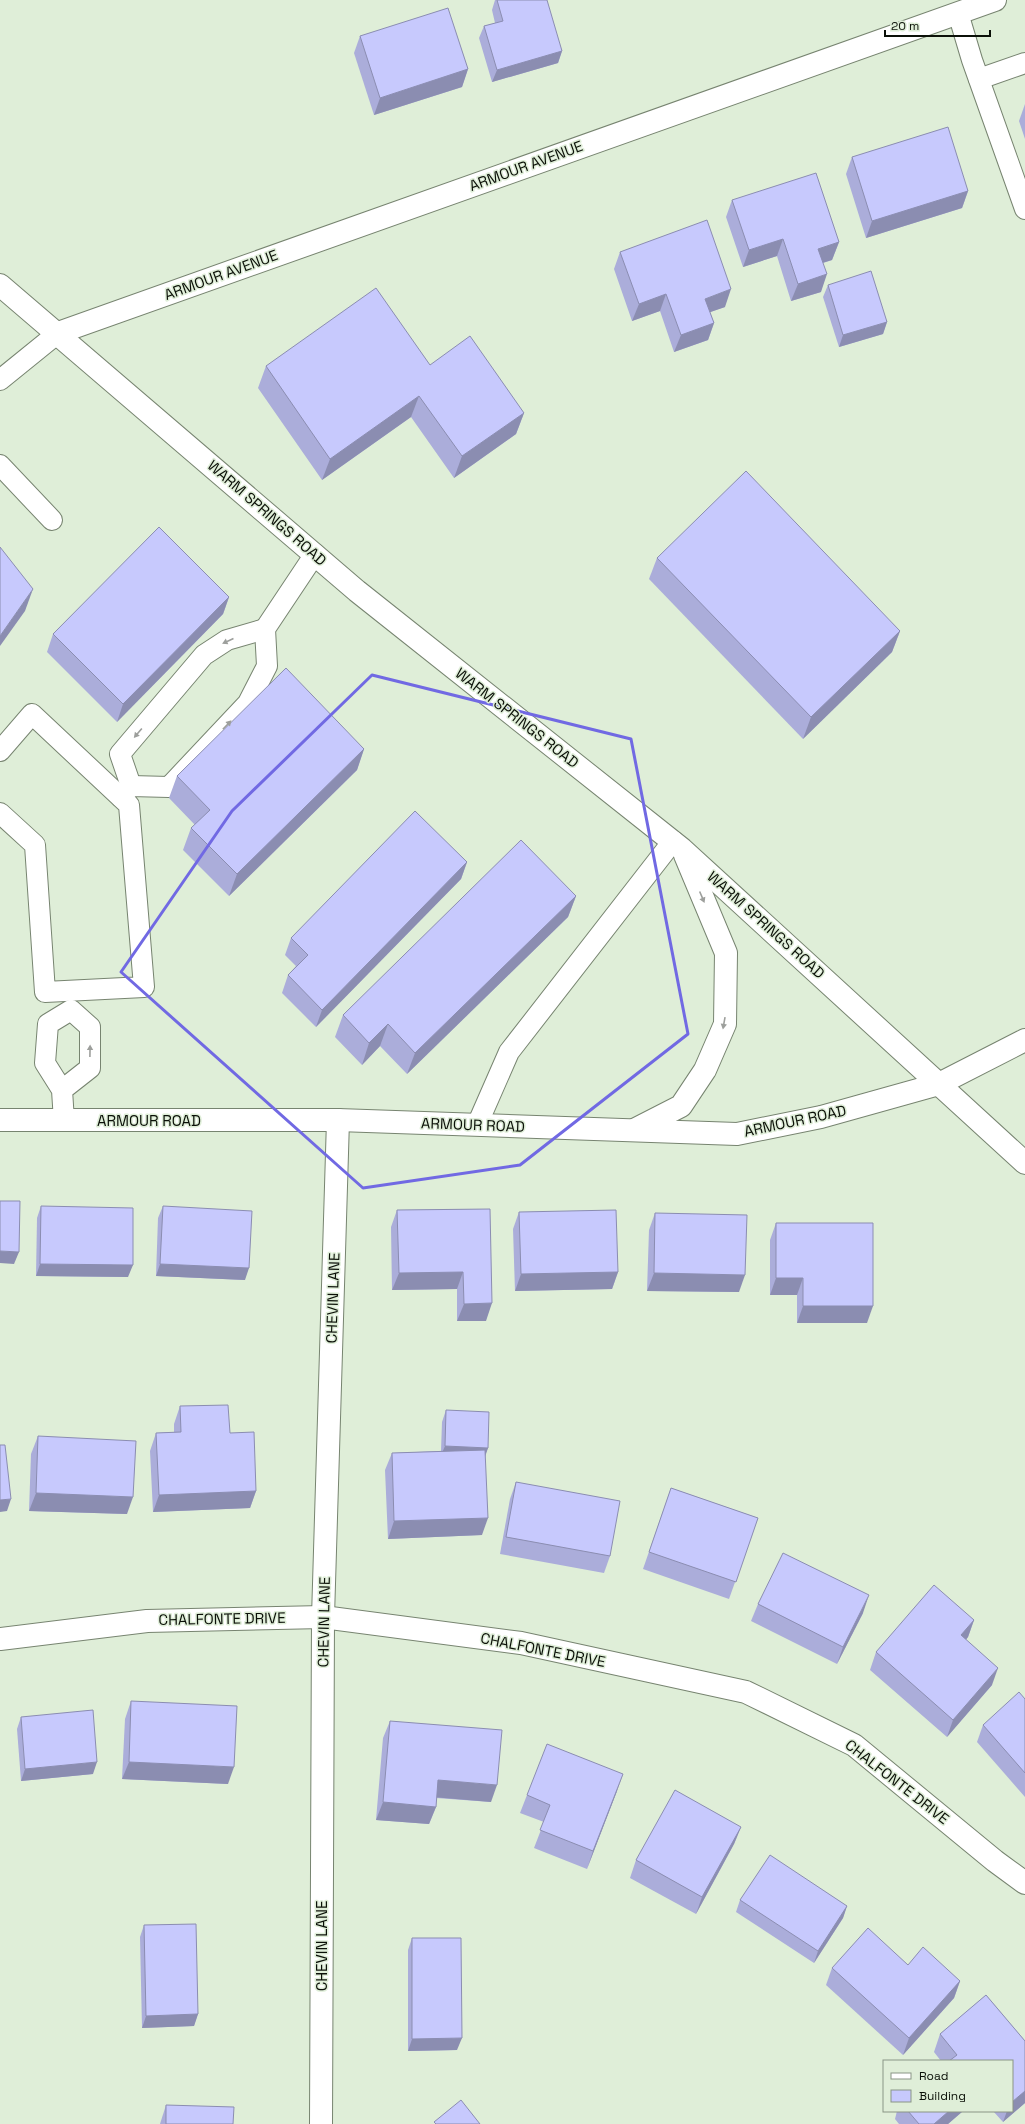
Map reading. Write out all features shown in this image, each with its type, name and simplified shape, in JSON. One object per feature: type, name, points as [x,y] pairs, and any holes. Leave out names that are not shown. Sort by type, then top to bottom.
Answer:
[{"type":"street","name":"ARMOUR AVENUE","points":[[58,333],[995,0]]},
{"type":"street","name":"WARM SPRINGS ROAD","points":[[0,284],[363,596],[677,845],[1025,1163]]},
{"type":"street","points":[[634,1130],[681,1106],[705,1070],[725,1024],[726,953],[677,845]]},
{"type":"street","name":"ARMOUR ROAD","points":[[0,1120],[338,1120],[737,1134],[821,1117],[939,1084],[1025,1040]]},
{"type":"street","name":"CHEVIN LANE","points":[[321,2124],[323,1617],[338,1120]]},
{"type":"street","name":"CHALFONTE DRIVE","points":[[0,1640],[147,1620],[323,1617],[521,1643],[746,1692],[854,1745],[996,1862],[1025,1883]]},
{"type":"lane","points":[[958,13],[979,79],[1025,209]]},
{"type":"lane","points":[[979,79],[1025,63]]},
{"type":"lane","points":[[0,380],[58,333]]},
{"type":"lane","points":[[0,465],[52,520]]},
{"type":"lane","points":[[0,751],[32,714],[126,792],[169,787],[248,703],[267,666],[265,630],[315,554]]},
{"type":"lane","points":[[0,813],[35,845],[45,992],[70,1001],[144,987],[129,805],[120,754],[204,656],[227,640],[265,630]]},
{"type":"lane","points":[[477,1125],[509,1052],[677,845]]},
{"type":"lane","points":[[62,1090],[90,1068],[90,1028],[70,1001]]},
{"type":"lane","points":[[64,1121],[62,1090],[45,1064],[48,1024],[70,1001]]},
{"type":"highlighted area","points":[[372,675],[631,739],[688,1034],[520,1165],[363,1188],[121,972],[232,811]]},
{"type":"building","points":[[497,0],[547,0],[562,51],[497,70],[484,26],[503,21]]},
{"type":"building","points":[[448,8],[468,69],[380,98],[360,36]]},
{"type":"building","points":[[948,127],[968,191],[872,221],[852,157]]},
{"type":"building","points":[[816,173],[839,242],[818,249],[827,274],[798,284],[783,239],[749,250],[732,200]]},
{"type":"building","points":[[707,220],[731,289],[705,299],[714,323],[681,335],[666,294],[639,304],[620,252]]},
{"type":"building","points":[[871,271],[887,322],[843,335],[828,285]]},
{"type":"building","points":[[376,288],[430,365],[470,336],[524,413],[462,456],[419,396],[330,459],[266,366]]},
{"type":"building","points":[[746,471],[900,631],[811,717],[657,558]]},
{"type":"building","points":[[159,527],[229,597],[123,704],[53,634]]},
{"type":"building","points":[[0,547],[33,589],[0,636]]},
{"type":"building","points":[[286,668],[364,749],[237,874],[191,828],[210,810],[177,776]]},
{"type":"building","points":[[415,811],[467,862],[322,1010],[288,975],[308,955],[291,938]]},
{"type":"building","points":[[521,840],[576,896],[415,1053],[388,1024],[369,1043],[343,1015]]},
{"type":"building","points":[[0,1201],[20,1201],[19,1252],[0,1251]]},
{"type":"building","points":[[41,1206],[133,1208],[133,1265],[40,1264]]},
{"type":"building","points":[[163,1206],[252,1211],[249,1268],[160,1264]]},
{"type":"building","points":[[490,1209],[492,1303],[464,1304],[463,1272],[399,1273],[397,1210]]},
{"type":"building","points":[[616,1210],[618,1272],[521,1274],[519,1212]]},
{"type":"building","points":[[655,1213],[747,1215],[745,1275],[654,1273]]},
{"type":"building","points":[[776,1223],[873,1223],[873,1306],[803,1306],[803,1278],[776,1278]]},
{"type":"building","points":[[228,1405],[230,1433],[254,1432],[256,1491],[159,1495],[156,1433],[181,1432],[180,1406]]},
{"type":"building","points":[[446,1410],[489,1412],[488,1448],[445,1446]]},
{"type":"building","points":[[38,1436],[136,1441],[133,1497],[36,1493]]},
{"type":"building","points":[[0,1445],[5,1445],[11,1499],[0,1500]]},
{"type":"building","points":[[485,1450],[488,1518],[394,1521],[392,1453]]},
{"type":"building","points":[[516,1482],[620,1501],[610,1556],[506,1537]]},
{"type":"building","points":[[671,1488],[758,1518],[736,1582],[649,1552]]},
{"type":"building","points":[[783,1553],[869,1595],[843,1647],[758,1604]]},
{"type":"building","points":[[934,1585],[974,1620],[961,1635],[998,1668],[953,1720],[876,1652]]},
{"type":"building","points":[[1019,1692],[1025,1699],[1025,1773],[983,1725]]},
{"type":"building","points":[[131,1701],[237,1706],[234,1767],[129,1762]]},
{"type":"building","points":[[93,1710],[97,1762],[25,1769],[21,1717]]},
{"type":"building","points":[[390,1721],[502,1730],[497,1785],[438,1780],[436,1807],[383,1802]]},
{"type":"building","points":[[547,1744],[623,1774],[593,1851],[540,1830],[550,1805],[527,1795]]},
{"type":"building","points":[[675,1790],[741,1827],[702,1897],[636,1860]]},
{"type":"building","points":[[770,1855],[847,1906],[818,1951],[740,1900]]},
{"type":"building","points":[[196,1924],[198,2014],[146,2016],[144,1925]]},
{"type":"building","points":[[868,1928],[908,1965],[923,1947],[960,1981],[909,2038],[832,1968]]},
{"type":"building","points":[[412,1938],[461,1938],[462,2038],[412,2039]]},
{"type":"building","points":[[986,1995],[1025,2041],[1025,2091],[1013,2101],[1013,2060],[950,2060],[957,2055],[940,2034]]},
{"type":"building","points":[[461,2100],[480,2124],[436,2124],[434,2122]]},
{"type":"building","points":[[166,2105],[234,2107],[233,2124],[166,2124]]},
{"type":"building","points":[[909,2112],[948,2112],[934,2124],[919,2124]]}]
